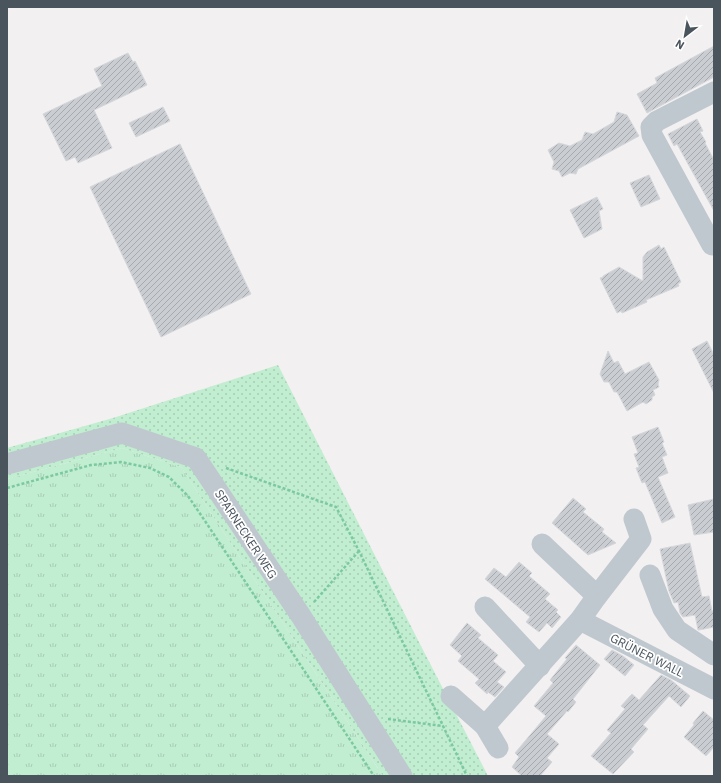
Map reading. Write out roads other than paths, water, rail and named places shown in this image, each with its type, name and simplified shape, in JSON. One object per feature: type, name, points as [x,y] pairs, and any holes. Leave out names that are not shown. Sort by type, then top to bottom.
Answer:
[{"type":"lane","points":[[712,245],[652,135],[651,127],[657,121],[714,92]]},
{"type":"lane","name":"SPARNECKER WEG","points":[[7,464],[122,433],[196,458],[301,616],[402,776]]},
{"type":"lane","points":[[485,726],[580,620],[641,539],[634,519]]},
{"type":"lane","points":[[542,544],[597,596]]},
{"type":"lane","points":[[650,575],[663,609],[678,630],[714,655]]},
{"type":"lane","points":[[485,608],[540,666]]},
{"type":"lane","name":"GRÜNER WALL","points":[[580,620],[714,689]]},
{"type":"lane","points":[[452,696],[485,726],[498,748]]}]
